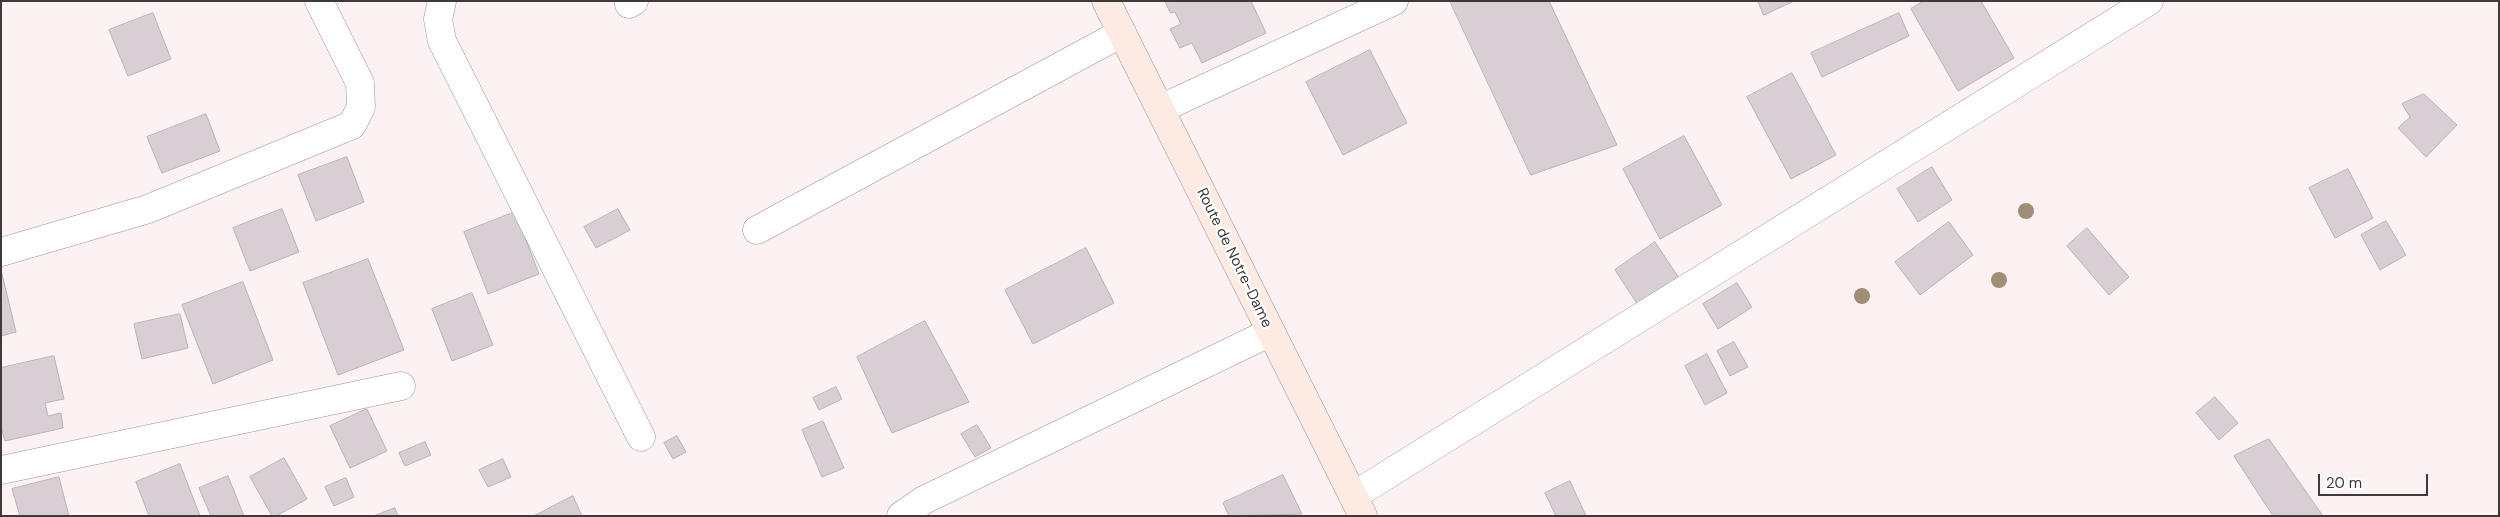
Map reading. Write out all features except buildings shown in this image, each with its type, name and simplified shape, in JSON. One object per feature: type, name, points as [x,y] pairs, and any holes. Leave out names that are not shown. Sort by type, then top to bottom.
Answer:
[{"type":"street","points":[[1,252],[148,209],[352,125],[361,107],[360,83],[319,1]]},
{"type":"street","points":[[442,1],[438,19],[442,41],[641,437]]},
{"type":"street","name":"Route de Notre-Dame","points":[[1106,1],[1358,506]]},
{"type":"street","points":[[1160,109],[1394,1]]},
{"type":"street","points":[[1358,506],[2149,1]]},
{"type":"street","points":[[758,230],[1122,33]]},
{"type":"street","points":[[901,516],[924,500],[1271,332]]},
{"type":"street","points":[[1,470],[401,386]]}]
